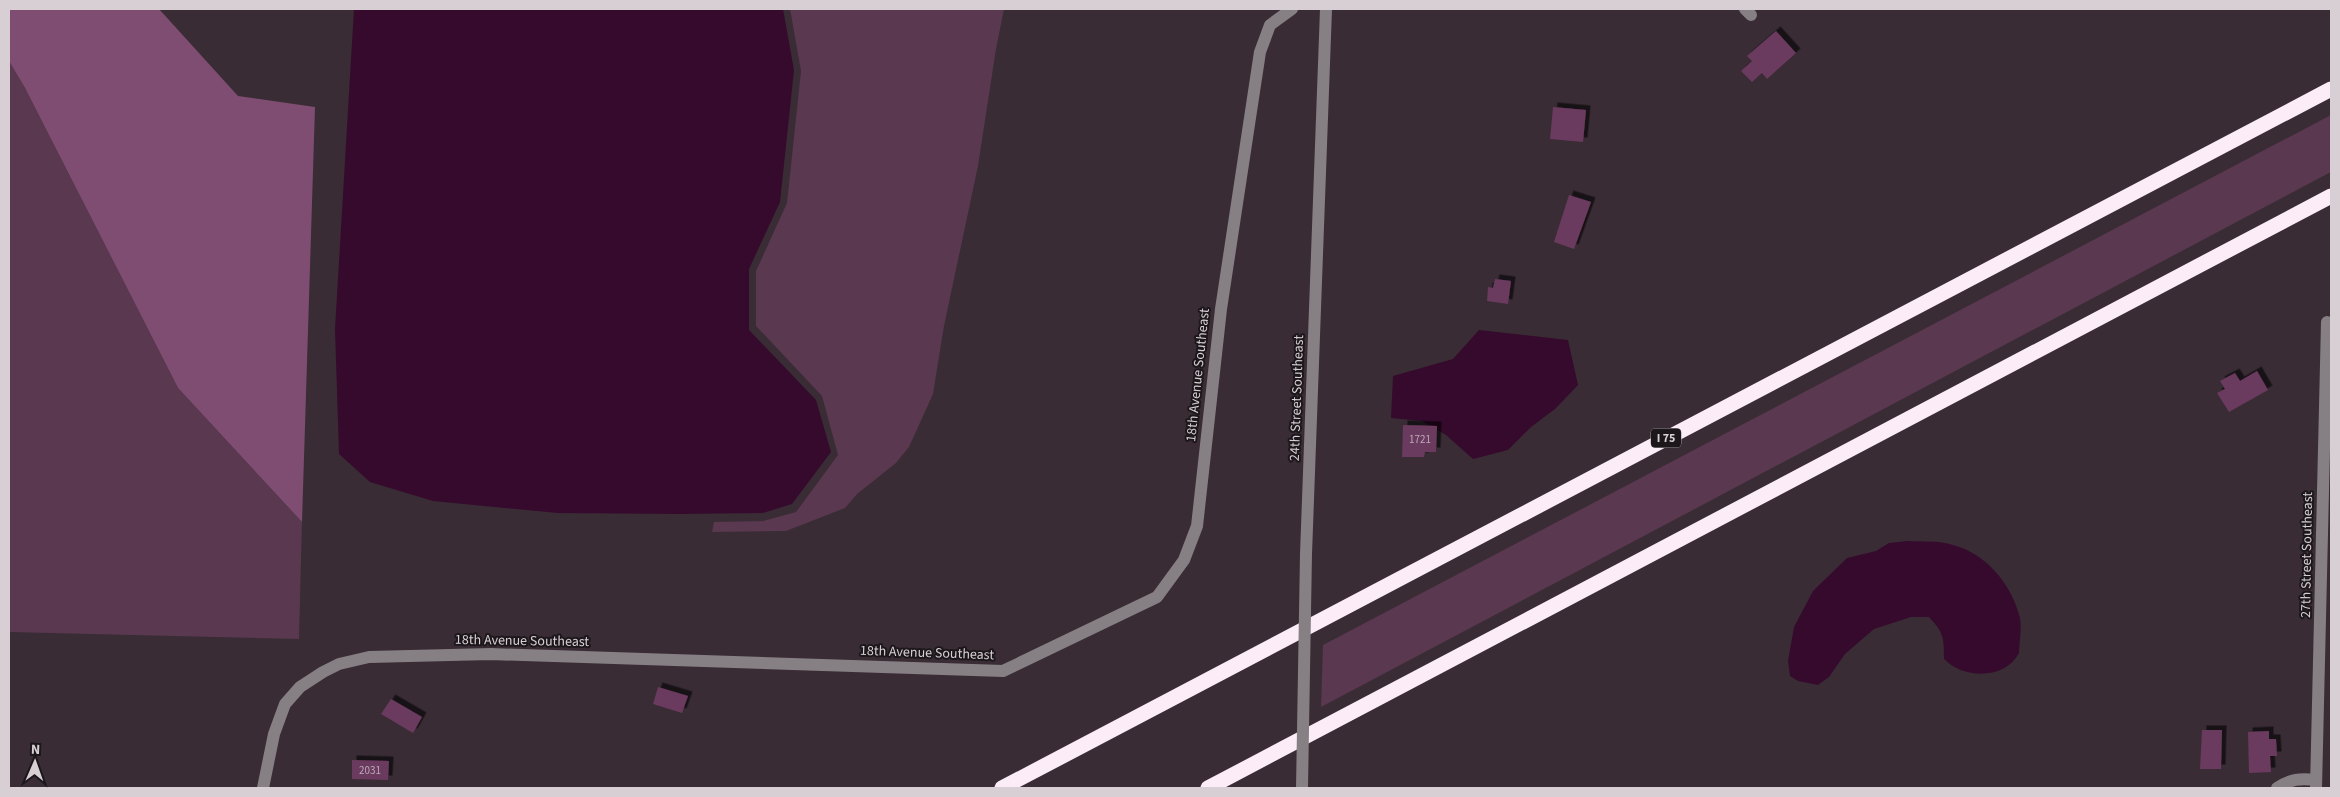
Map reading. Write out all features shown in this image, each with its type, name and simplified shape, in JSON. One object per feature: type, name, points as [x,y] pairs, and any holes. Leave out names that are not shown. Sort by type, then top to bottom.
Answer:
[{"type":"highway","name":"I 75","points":[[1002,788],[2331,89]]},
{"type":"highway","points":[[1208,788],[2331,196]]},
{"type":"street","name":"18th Avenue Southeast","points":[[262,788],[274,734],[285,704],[300,687],[323,672],[339,664],[369,657],[491,654],[1003,671],[1157,597],[1184,560],[1197,526],[1221,309],[1260,52],[1270,25],[1292,9]]},
{"type":"street","name":"24th Street Southeast","points":[[1302,788],[1306,554],[1326,9]]},
{"type":"street","name":"27th Street Southeast","points":[[2316,784],[2327,322]]},
{"type":"street","points":[[2277,788],[2289,780],[2298,778],[2316,784]]},
{"type":"shaded area","points":[[9,9],[159,9],[238,96],[315,107],[302,522],[178,388],[25,88],[9,61]]},
{"type":"shaded area","points":[[354,9],[783,9],[794,70],[780,202],[749,269],[749,330],[816,400],[831,452],[792,504],[763,513],[558,513],[433,501],[370,482],[339,454],[335,329]]},
{"type":"shaded area","points":[[790,9],[1004,9],[978,166],[944,326],[933,394],[909,447],[896,463],[857,494],[845,508],[786,531],[712,532],[714,522],[763,521],[796,512],[838,455],[822,396],[756,326],[756,271],[787,203],[801,71]]},
{"type":"shaded area","points":[[9,61],[25,88],[178,388],[302,522],[299,639],[9,632]]},
{"type":"shaded area","points":[[2331,115],[2331,172],[1321,707],[1323,645]]},
{"type":"shaded area","points":[[1479,330],[1568,340],[1578,385],[1555,409],[1531,427],[1508,450],[1473,459],[1446,435],[1422,421],[1391,418],[1393,376],[1453,359]]},
{"type":"shaded area","points":[[1907,541],[1948,543],[1977,556],[1996,572],[2011,594],[2020,618],[2019,653],[2013,662],[1994,672],[1983,674],[1972,673],[1952,666],[1944,659],[1944,646],[1938,627],[1929,617],[1911,617],[1874,629],[1845,654],[1829,677],[1818,685],[1798,681],[1790,676],[1788,661],[1794,627],[1813,591],[1847,558],[1876,551],[1889,543]]},
{"type":"building","points":[[1776,31],[1796,53],[1767,79],[1762,73],[1752,82],[1741,71],[1752,61],[1747,56]]},
{"type":"building","points":[[1553,107],[1586,110],[1583,142],[1550,139]]},
{"type":"building","points":[[1569,195],[1591,202],[1574,249],[1554,242]]},
{"type":"building","points":[[1495,279],[1511,281],[1508,304],[1487,301],[1488,287],[1493,288]]},
{"type":"building","points":[[2257,371],[2268,390],[2229,412],[2217,393],[2225,389],[2220,381],[2235,373],[2240,381]]},
{"type":"building","points":[[1403,425],[1437,426],[1436,452],[1425,452],[1424,457],[1402,457]]},
{"type":"building","points":[[658,687],[688,696],[682,713],[653,704]]},
{"type":"building","points":[[391,699],[422,717],[413,733],[381,714]]},
{"type":"building","points":[[2202,730],[2222,730],[2221,769],[2200,769]]},
{"type":"building","points":[[2269,731],[2269,739],[2276,739],[2277,756],[2270,756],[2271,772],[2249,773],[2248,732]]},
{"type":"building","points":[[352,760],[389,761],[388,780],[352,779]]}]
